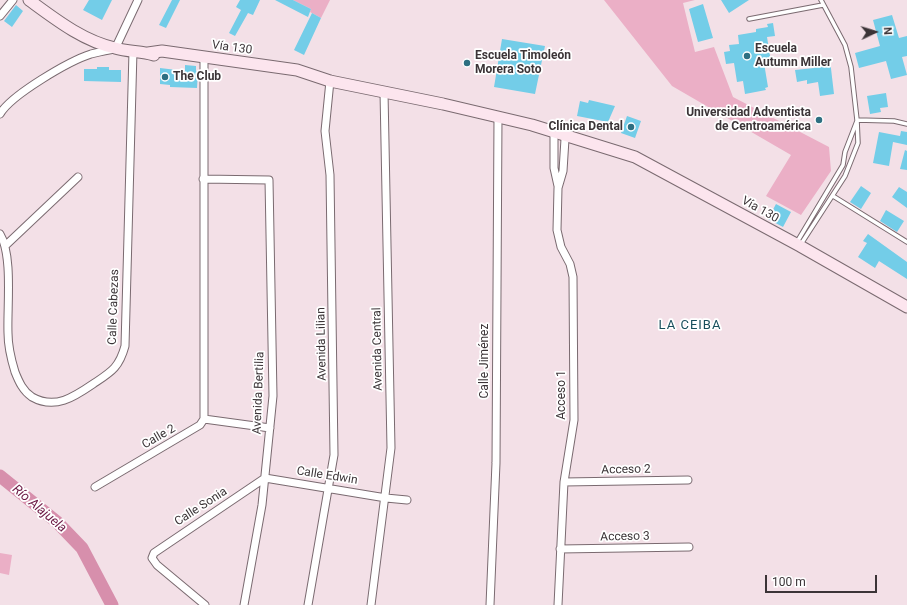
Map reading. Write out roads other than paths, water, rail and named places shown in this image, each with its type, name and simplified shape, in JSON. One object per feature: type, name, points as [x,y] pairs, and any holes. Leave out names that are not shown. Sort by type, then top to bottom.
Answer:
[{"type":"main road","name":"Vía 130","points":[[29,0],[64,25],[87,38],[115,49],[148,53],[160,57],[204,60],[289,75],[312,76],[430,102],[443,110],[555,131],[641,160],[907,307]]},
{"type":"main road","name":"Vía 130","points":[[497,120],[565,139],[596,145]]},
{"type":"street","points":[[0,16],[13,0]]},
{"type":"street","points":[[0,114],[18,96],[68,64],[91,54],[115,49],[138,0]]},
{"type":"street","name":"Calle Cabezas","points":[[0,234],[5,246],[8,271],[9,351],[17,377],[22,387],[29,395],[38,400],[48,402],[65,401],[111,372],[118,365],[125,346],[133,51]]},
{"type":"street","points":[[204,60],[204,419],[270,428]]},
{"type":"street","name":"Avenida Lilian","points":[[308,605],[330,487],[334,455],[335,416],[330,175],[326,131],[330,81]]},
{"type":"street","name":"Avenida Central","points":[[371,605],[386,498],[391,448],[384,92]]},
{"type":"street","name":"Calle Jiménez","points":[[490,605],[496,462],[497,120]]},
{"type":"street","name":"Acceso 1","points":[[554,136],[554,168],[558,188],[558,238],[570,264],[573,277],[574,420],[564,482],[558,605]]},
{"type":"street","name":"Acceso 1","points":[[558,188],[562,171],[565,139]]},
{"type":"street","points":[[5,246],[78,177]]},
{"type":"street","name":"Avenida Bertilia","points":[[203,179],[269,180],[273,396],[262,505],[244,605]]},
{"type":"street","name":"Calle 2","points":[[95,487],[200,425],[204,419]]},
{"type":"street","name":"Calle Edwin","points":[[265,478],[330,487],[386,498],[408,500]]},
{"type":"street","name":"Calle Sonia","points":[[205,605],[157,565],[152,558],[158,549],[265,478]]},
{"type":"street","name":"Acceso 2","points":[[564,482],[688,480]]},
{"type":"street","name":"Acceso 3","points":[[560,549],[689,547]]},
{"type":"lane","points":[[797,245],[833,196],[844,176],[858,143],[851,67],[844,45],[821,0]]},
{"type":"lane","points":[[749,19],[823,5]]},
{"type":"lane","points":[[857,120],[894,121],[907,124]]},
{"type":"lane","points":[[797,245],[844,165],[845,152],[857,120]]},
{"type":"lane","points":[[833,196],[907,242]]},
{"type":"waterway","name":"Río Alajuela","points":[[0,476],[57,522],[82,548],[112,605]]},
{"type":"place","name":"Escuela Autumn Miller","points":[[747,56]]},
{"type":"place","name":"Escuela Timoleón Morera Soto","points":[[467,63]]},
{"type":"place","name":"The Club","points":[[165,77]]},
{"type":"place","name":"Universidad Adventista de Centroamérica","points":[[819,120]]},
{"type":"place","name":"Clínica Dental","points":[[631,127]]},
{"type":"district","name":"LA CEIBA","points":[[690,326]]}]
